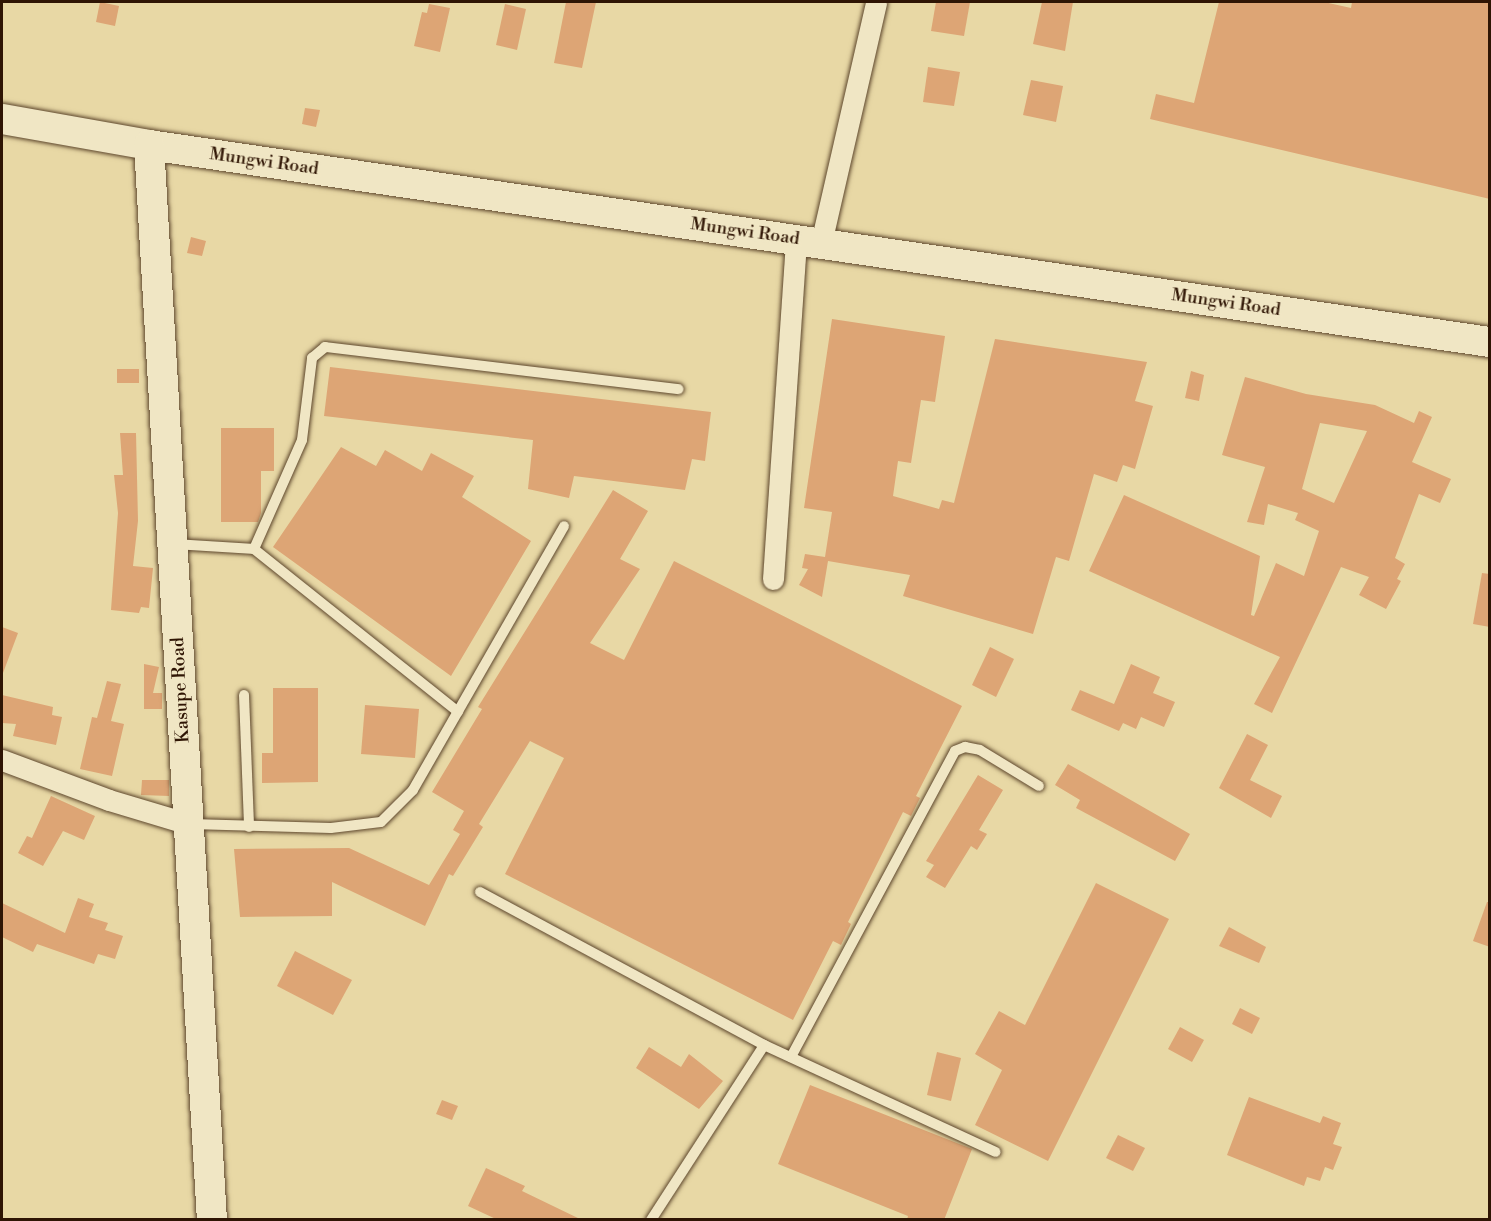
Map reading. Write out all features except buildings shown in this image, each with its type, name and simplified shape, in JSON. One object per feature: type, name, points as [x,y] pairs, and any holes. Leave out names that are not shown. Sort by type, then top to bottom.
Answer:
[{"type":"main road","name":"Mungwi Road","points":[[2,119],[150,153]]},
{"type":"main road","name":"Mungwi Road","points":[[2,136],[150,153],[808,249],[1490,354]]},
{"type":"main road","name":"Kasupe Road","points":[[150,153],[212,1220]]},
{"type":"main road","name":"Mungwi Road","points":[[808,249],[1490,342]]},
{"type":"street","points":[[773,579],[808,249],[876,2]]},
{"type":"street","points":[[2,760],[109,800],[189,824]]},
{"type":"lane","points":[[254,549],[302,440],[312,358],[325,347],[679,389]]},
{"type":"lane","points":[[189,824],[331,828],[381,822],[413,790],[564,526]]},
{"type":"lane","points":[[172,544],[254,549],[458,712]]},
{"type":"lane","points":[[244,695],[249,827]]},
{"type":"lane","points":[[791,1057],[955,751],[965,747],[980,750],[1040,786]]},
{"type":"lane","points":[[480,892],[764,1045],[996,1152]]},
{"type":"lane","points":[[651,1220],[764,1045]]}]
